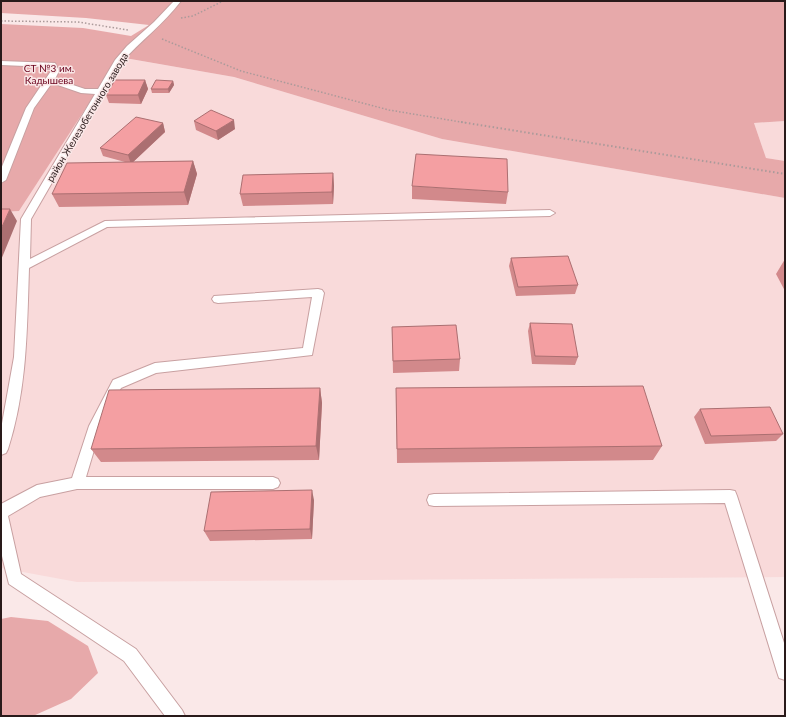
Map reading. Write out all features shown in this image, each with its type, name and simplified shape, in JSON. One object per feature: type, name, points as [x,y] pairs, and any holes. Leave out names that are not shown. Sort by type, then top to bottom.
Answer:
[{"type":"lane","name":"район Железобетонного завода","points":[[23,267],[26,219],[118,62],[130,48],[157,24],[178,1]]},
{"type":"lane","points":[[1,63],[52,65],[55,71],[30,108],[1,180]]},
{"type":"lane","points":[[50,80],[84,91],[101,92]]},
{"type":"lane","points":[[1,449],[10,422],[20,357],[23,267],[105,224],[550,213]]},
{"type":"lane","points":[[77,483],[95,426],[117,384],[155,368],[308,352],[318,293],[218,299]]},
{"type":"lane","points":[[1,512],[37,490],[77,483],[273,483]]},
{"type":"lane","points":[[434,500],[730,496],[785,672]]},
{"type":"lane","points":[[1,517],[14,579],[130,655],[176,716]]},
{"type":"path","points":[[157,24],[193,16],[222,1]]},
{"type":"path","points":[[1,21],[78,22],[146,33],[241,71],[389,110],[785,174]]},
{"type":"shaded area","points":[[118,57],[234,77],[442,139],[785,198],[785,577],[77,582],[1,568],[1,212],[19,211]]},
{"type":"shaded area","points":[[785,121],[785,161],[766,158],[754,123]]},
{"type":"green space","name":"СТ №3 им. Кадышева","points":[[1,1],[785,1],[785,121],[754,123],[766,158],[785,161],[785,198],[442,139],[234,77],[119,57],[19,211],[1,212],[1,24],[83,28],[131,36],[149,25],[86,18],[1,13]]},
{"type":"green space","points":[[11,617],[48,621],[88,646],[98,673],[71,699],[33,716],[1,716],[1,619]]},
{"type":"building","points":[[115,80],[145,80],[138,95],[106,95]]},
{"type":"building","points":[[156,80],[173,81],[168,89],[151,89]]},
{"type":"building","points":[[211,110],[234,120],[216,131],[194,121]]},
{"type":"building","points":[[136,117],[163,123],[128,155],[100,148]]},
{"type":"building","points":[[416,154],[507,159],[508,192],[412,186]]},
{"type":"building","points":[[193,161],[184,192],[52,194],[67,163]]},
{"type":"building","points":[[333,173],[332,192],[240,194],[243,175]]},
{"type":"building","points":[[1,209],[10,209],[1,229]]},
{"type":"building","points":[[568,256],[578,285],[518,287],[511,258]]},
{"type":"building","points":[[530,323],[572,324],[578,357],[535,356]]},
{"type":"building","points":[[456,325],[460,359],[393,361],[392,327]]},
{"type":"building","points":[[643,386],[662,446],[397,449],[396,388]]},
{"type":"building","points":[[320,388],[316,446],[91,449],[109,390]]},
{"type":"building","points":[[770,407],[783,434],[711,436],[700,409]]},
{"type":"building","points":[[312,490],[310,529],[204,531],[211,492]]}]
